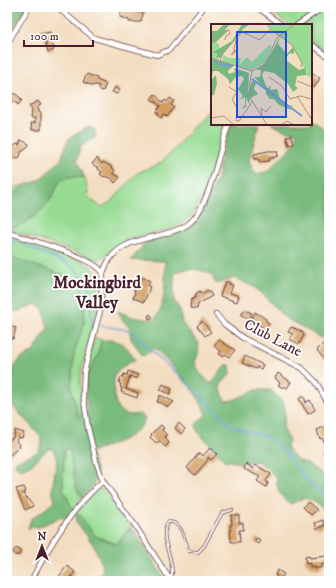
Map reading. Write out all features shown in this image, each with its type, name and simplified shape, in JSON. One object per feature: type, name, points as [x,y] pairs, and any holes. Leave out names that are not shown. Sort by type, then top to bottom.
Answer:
[{"type":"street","points":[[7,44],[29,7]]},
{"type":"street","points":[[57,7],[96,39],[157,55],[166,53],[173,46],[204,7]]},
{"type":"street","points":[[257,7],[281,24]]},
{"type":"street","points":[[298,24],[324,7]]},
{"type":"street","points":[[312,45],[329,57]]},
{"type":"street","points":[[170,579],[134,524],[103,481],[96,461],[83,394],[84,372],[100,311],[105,265],[114,254],[128,244],[183,227],[196,216],[204,201],[229,125]]},
{"type":"street","points":[[7,232],[81,258],[98,266],[103,273]]},
{"type":"street","name":"Club Lane","points":[[216,314],[224,324],[244,338],[302,368],[316,382],[329,405]]},
{"type":"street","points":[[31,581],[62,529],[84,499],[103,481]]},
{"type":"lane","points":[[7,124],[7,130]]},
{"type":"lane","points":[[170,579],[173,568],[164,536],[164,527],[168,522],[173,521],[179,525],[189,551],[198,552],[204,546],[222,513],[232,510]]},
{"type":"green space","points":[[7,7],[27,7],[7,38]]},
{"type":"green space","points":[[265,7],[329,7],[329,54],[312,41],[312,24],[288,24]]},
{"type":"green space","points":[[211,106],[211,125],[227,125],[203,196],[193,214],[183,223],[168,230],[128,239],[99,260],[7,229],[7,217],[12,228],[51,199],[60,181],[69,177],[85,178],[89,198],[101,207],[111,202],[137,173],[159,164],[171,153]]},
{"type":"green space","points":[[312,120],[329,133],[329,183],[327,185],[329,186],[329,342],[285,318],[262,293],[252,286],[235,278],[216,284],[211,274],[206,272],[192,269],[179,271],[174,274],[174,300],[180,310],[182,323],[199,343],[198,354],[195,362],[199,372],[211,384],[226,365],[230,365],[231,373],[220,386],[225,401],[234,400],[256,390],[271,390],[284,403],[285,417],[283,427],[289,441],[286,447],[297,460],[309,465],[329,479],[329,514],[315,502],[303,498],[291,504],[284,499],[277,487],[277,478],[265,466],[256,461],[240,463],[224,460],[197,431],[196,424],[206,414],[194,391],[154,348],[143,356],[131,339],[129,326],[122,320],[118,311],[132,317],[153,320],[158,314],[163,300],[165,261],[131,260],[146,242],[193,225],[206,203],[217,179],[222,151],[232,125],[259,125],[249,161],[255,174],[267,172],[296,142],[297,133],[284,130],[273,125],[312,125]]},
{"type":"green space","points":[[89,127],[95,130],[96,137],[80,147],[77,161],[85,178],[72,177],[60,181],[48,203],[39,212],[29,220],[12,228],[7,217],[13,195],[25,185],[38,181],[61,160],[68,139]]},
{"type":"green space","points":[[25,185],[13,195],[7,217],[7,189]]},
{"type":"green space","points":[[7,235],[85,262],[91,266],[97,276],[98,288],[95,317],[81,375],[80,386],[83,415],[79,417],[71,388],[74,352],[84,324],[82,284],[61,274],[7,256]]},
{"type":"green space","points":[[7,256],[61,274],[82,284],[85,305],[84,324],[74,352],[71,388],[79,417],[88,411],[86,401],[86,378],[98,355],[101,340],[113,340],[126,346],[135,360],[122,367],[114,376],[116,405],[124,414],[140,414],[145,418],[137,431],[130,436],[90,452],[97,471],[97,476],[94,485],[83,496],[80,495],[76,487],[69,449],[64,449],[63,489],[73,510],[65,518],[61,517],[38,527],[28,528],[31,519],[55,502],[52,490],[57,460],[53,449],[48,449],[33,463],[21,469],[15,465],[16,461],[38,452],[42,443],[40,436],[12,405],[10,394],[14,368],[20,359],[33,352],[48,328],[43,309],[36,304],[16,312],[7,311]]},
{"type":"green space","points":[[95,337],[101,340],[98,355],[86,378],[87,367]]},
{"type":"green space","points":[[64,449],[69,449],[80,495],[83,496],[73,510],[63,489]]},
{"type":"green space","points":[[103,489],[135,532],[129,528],[117,544],[95,536],[80,515],[74,515],[95,490]]},
{"type":"green space","points":[[80,515],[95,536],[117,544],[129,528],[135,532],[166,581],[96,581],[103,570],[96,549],[76,522],[77,516]]},
{"type":"building","points":[[122,7],[128,7],[128,10],[143,13],[141,22],[129,22],[129,20],[120,17]]},
{"type":"building","points":[[50,32],[54,50],[48,52],[44,37],[41,37],[40,34]]},
{"type":"building","points":[[312,73],[320,78],[314,88],[312,87]]},
{"type":"building","points":[[87,74],[106,84],[103,91],[98,89],[99,86],[97,85],[93,86],[83,82]]},
{"type":"building","points":[[115,87],[120,90],[117,94],[112,92]]},
{"type":"building","points":[[7,89],[9,89],[8,93],[16,94],[22,100],[18,105],[14,101],[7,102]]},
{"type":"building","points":[[155,94],[163,103],[165,100],[167,102],[170,98],[174,101],[171,105],[174,107],[167,117],[164,114],[161,118],[156,112],[160,106],[151,99]]},
{"type":"building","points":[[38,101],[41,105],[37,107],[38,112],[41,113],[41,130],[32,130],[31,123],[35,123],[35,118],[31,118],[32,110],[29,106]]},
{"type":"building","points":[[291,135],[294,144],[289,145],[286,137]]},
{"type":"building","points":[[21,140],[29,144],[26,149],[21,152],[20,157],[16,159],[14,156],[8,161],[7,151],[17,144],[19,145]]},
{"type":"building","points":[[277,151],[278,156],[269,159],[269,161],[259,162],[259,159],[254,159],[254,154]]},
{"type":"building","points":[[97,158],[102,164],[103,162],[112,167],[115,171],[113,173],[120,177],[115,183],[110,177],[104,177],[100,174],[102,172],[98,169],[99,168],[92,164]]},
{"type":"building","points":[[142,277],[150,281],[148,286],[150,286],[149,290],[144,302],[133,298],[135,293],[134,289]]},
{"type":"building","points":[[225,282],[230,282],[229,284],[233,285],[230,293],[239,296],[237,302],[220,296]]},
{"type":"building","points":[[208,290],[212,296],[198,304],[197,309],[190,308],[191,300],[196,297],[195,295],[200,291],[202,294]]},
{"type":"building","points":[[244,310],[252,313],[250,317],[252,318],[255,312],[266,319],[269,323],[265,331],[260,329],[262,327],[249,323],[251,320],[241,315]]},
{"type":"building","points":[[150,314],[153,318],[150,320],[148,316]]},
{"type":"building","points":[[202,321],[211,332],[205,336],[197,326]]},
{"type":"building","points":[[7,325],[16,328],[13,339],[7,338]]},
{"type":"building","points":[[291,327],[301,331],[304,335],[299,344],[290,339],[293,334],[288,332]]},
{"type":"building","points":[[219,340],[235,350],[229,357],[225,354],[223,356],[219,354],[221,351],[214,346]]},
{"type":"building","points":[[324,343],[327,346],[325,348],[329,352],[329,357],[325,361],[317,350]]},
{"type":"building","points":[[245,356],[263,365],[261,369],[257,367],[256,369],[242,363]]},
{"type":"building","points":[[128,371],[138,375],[137,379],[130,376],[126,389],[138,393],[137,398],[121,392],[122,388],[120,387],[121,384],[119,383],[121,377],[123,377],[124,374],[127,375]]},
{"type":"building","points":[[278,373],[291,382],[287,388],[284,386],[283,388],[278,385],[280,383],[275,378]]},
{"type":"building","points":[[163,384],[172,389],[170,394],[160,390]]},
{"type":"building","points":[[160,395],[174,402],[168,407],[157,402]]},
{"type":"building","points":[[303,396],[306,401],[305,403],[310,400],[315,410],[308,414],[299,399]]},
{"type":"building","points":[[179,423],[185,429],[181,434],[175,428]]},
{"type":"building","points":[[161,425],[164,428],[162,430],[167,435],[165,437],[169,443],[165,447],[160,441],[156,443],[150,437],[152,435],[151,434]]},
{"type":"building","points":[[324,427],[329,435],[329,443],[326,445],[322,438],[320,439],[317,430]]},
{"type":"building","points":[[15,430],[24,433],[22,438],[18,437],[16,441],[20,446],[8,457],[7,441],[13,438]]},
{"type":"building","points":[[210,448],[217,454],[211,460],[208,457],[208,460],[195,475],[187,468],[199,453],[203,456]]},
{"type":"building","points":[[329,449],[329,457],[327,458],[323,452]]},
{"type":"building","points":[[246,463],[253,469],[256,465],[271,474],[266,481],[268,483],[266,487],[257,481],[260,477],[244,469]]},
{"type":"building","points":[[24,487],[26,491],[23,493],[33,506],[25,510],[16,489]]},
{"type":"building","points":[[308,502],[317,510],[311,515],[303,507]]},
{"type":"building","points":[[231,515],[239,515],[239,523],[243,523],[243,530],[239,530],[240,542],[231,542]]},
{"type":"building","points":[[323,520],[325,525],[317,529],[315,523]]},
{"type":"building","points":[[257,538],[260,540],[258,544],[254,541]]},
{"type":"building","points":[[17,549],[20,552],[17,555],[14,552]]},
{"type":"building","points":[[309,556],[310,558],[327,556],[327,560],[325,560],[326,564],[315,569],[315,566],[310,567],[310,563],[306,564],[305,557]]},
{"type":"building","points":[[67,566],[75,572],[71,577],[75,579],[73,581],[64,581],[59,576]]},
{"type":"building","points":[[278,570],[284,574],[281,581],[279,581],[275,574]]},
{"type":"waterway","points":[[7,240],[20,243],[74,267],[89,288],[92,322]]},
{"type":"waterway","points":[[101,326],[129,330],[231,426],[265,436],[285,452],[308,482],[329,500]]},
{"type":"district","name":"Mockingbird Valley","points":[[97,293]]}]
